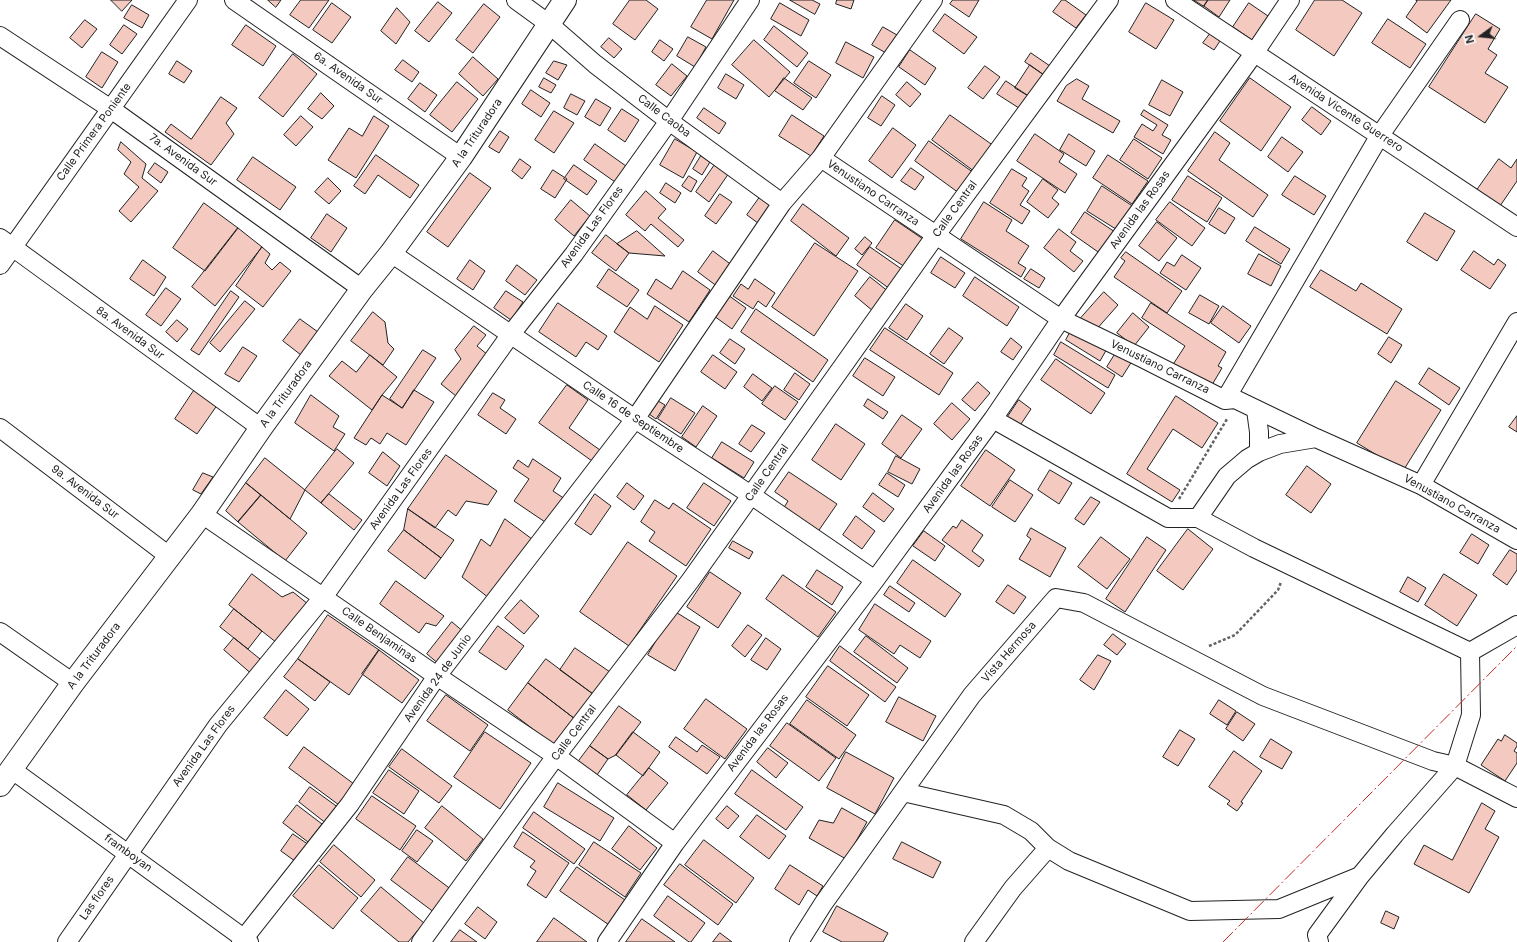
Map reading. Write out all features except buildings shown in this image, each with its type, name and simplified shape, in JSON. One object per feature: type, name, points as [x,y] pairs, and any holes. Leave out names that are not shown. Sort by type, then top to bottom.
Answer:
[{"type":"street","name":"Calle Primera Poniente","points":[[0,265],[6,242],[111,109],[188,0]]},
{"type":"street","name":"6a. Avenida Sur","points":[[234,0],[461,157]]},
{"type":"street","name":"Calle Caoba","points":[[516,0],[549,24],[596,64],[669,120],[782,203]]},
{"type":"street","name":"A la Trituradora","points":[[6,777],[73,683],[202,514],[261,428],[362,289],[461,157],[565,0]]},
{"type":"street","name":"Avenida Las Flores","points":[[128,853],[218,725],[324,596],[511,334],[574,254],[669,120],[750,0]]},
{"type":"street","name":"Avenida 24 de Junio","points":[[244,941],[350,804],[437,676],[635,420],[782,203],[821,158],[933,0]]},
{"type":"street","name":"Calle Central","points":[[421,942],[556,756],[690,581],[936,235],[1109,0]]},
{"type":"street","name":"Avenida Vicente Guerrero","points":[[1175,0],[1517,227]]},
{"type":"street","name":"Avenida las Rosas","points":[[607,942],[675,842],[875,580],[992,419],[1061,319],[1255,52],[1290,0]]},
{"type":"street","points":[[1225,400],[1380,135],[1460,20]]},
{"type":"street","name":"7a. Avenida Sur","points":[[0,36],[111,109],[362,289]]},
{"type":"street","name":"Venustiano Carranza","points":[[821,158],[1061,319],[1225,400],[1235,399],[1316,438],[1421,485],[1517,540]]},
{"type":"street","name":"8a. Avenida Sur","points":[[6,242],[261,428]]},
{"type":"street","name":"Calle 16 de Septiembre","points":[[391,252],[635,420],[751,495],[875,580]]},
{"type":"street","points":[[1421,485],[1517,322]]},
{"type":"street","points":[[1256,410],[1259,432],[1259,452]]},
{"type":"street","points":[[992,419],[1168,518],[1198,518],[1288,565],[1470,652]]},
{"type":"street","name":"9a. Avenida Sur","points":[[0,428],[169,556]]},
{"type":"street","points":[[1198,518],[1227,476],[1259,452],[1280,444],[1316,438]]},
{"type":"street","name":"Calle Benjaminas","points":[[202,514],[556,756],[675,842]]},
{"type":"street","name":"Vista Hermosa","points":[[799,942],[823,904],[972,695],[1056,598],[1084,603],[1187,656]]},
{"type":"street","points":[[1470,652],[1517,625]]},
{"type":"street","points":[[0,632],[73,683]]},
{"type":"street","points":[[1319,942],[1317,935],[1360,876],[1455,766],[1470,715],[1470,652]]},
{"type":"street","points":[[1187,656],[1263,696],[1433,761],[1455,766],[1517,798]]},
{"type":"street","name":"framboyan","points":[[6,777],[128,853],[244,941]]},
{"type":"street","points":[[903,792],[1004,815],[1030,831],[1048,848],[1069,861],[1190,911],[1278,909],[1360,876]]},
{"type":"street","points":[[974,942],[1013,888],[1048,848]]},
{"type":"street","name":"Las flores","points":[[66,942],[128,853]]},
{"type":"path","points":[[1168,518],[1224,427],[1231,411],[1225,400]]},
{"type":"path","points":[[1187,656],[1235,635],[1278,590],[1288,565]]},
{"type":"power","points":[[1223,942],[1517,646]]}]
